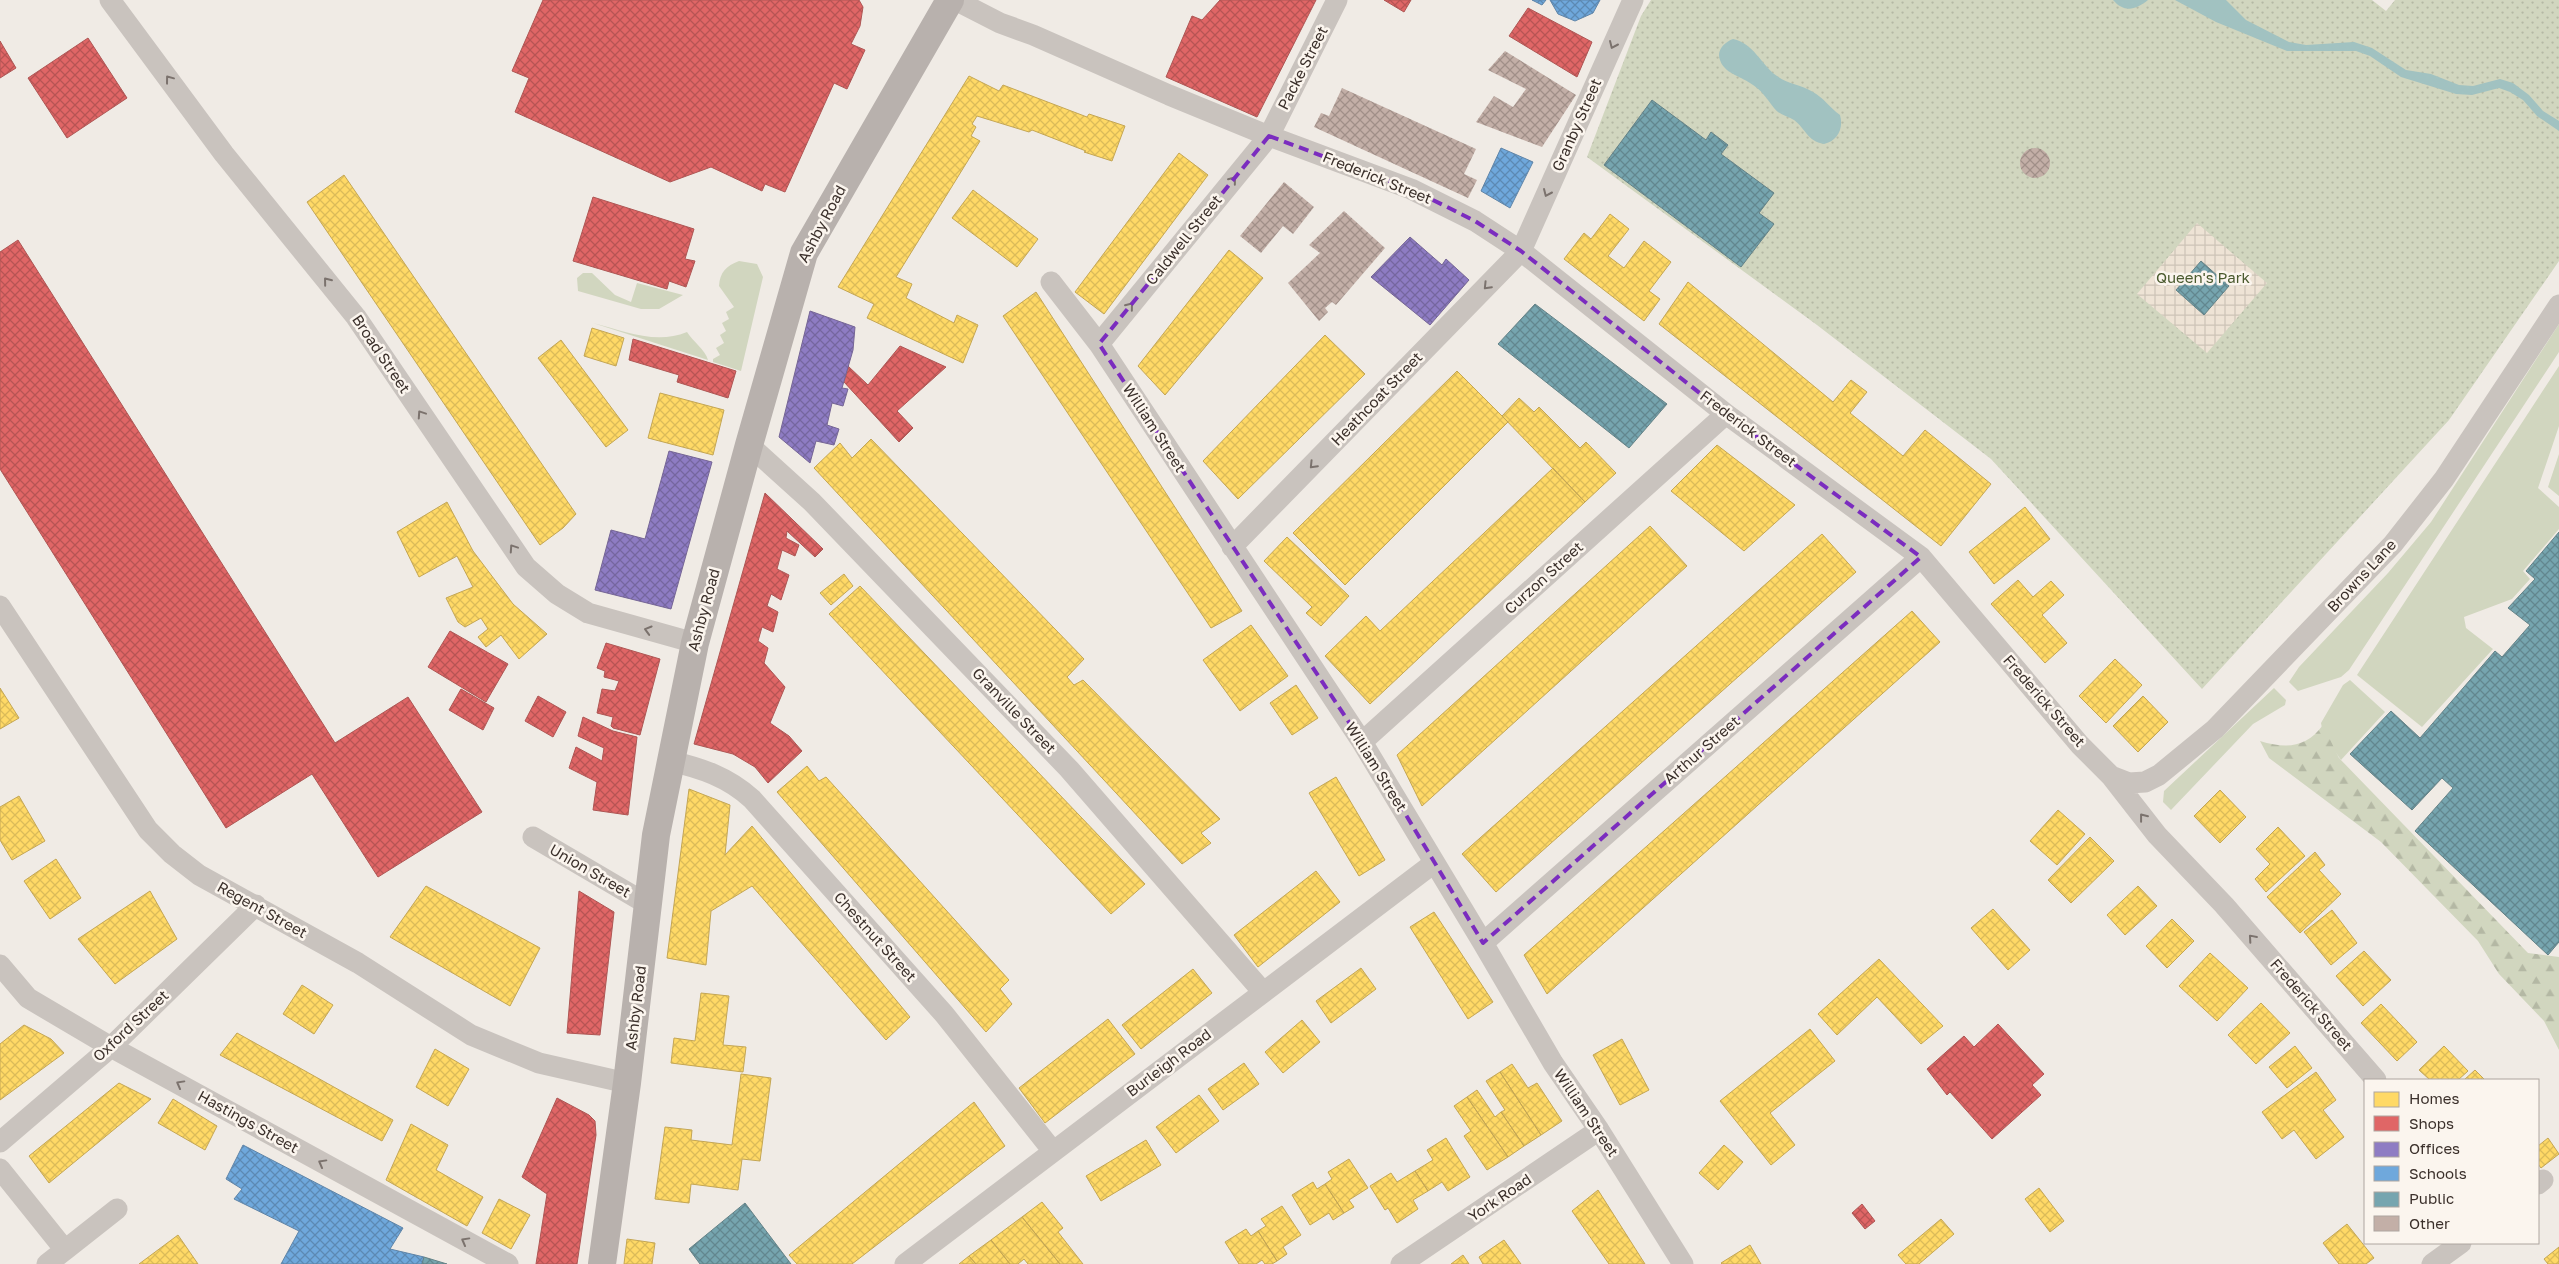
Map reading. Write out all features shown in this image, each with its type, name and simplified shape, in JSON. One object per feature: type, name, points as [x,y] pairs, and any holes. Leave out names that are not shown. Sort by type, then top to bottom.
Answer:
[{"type":"main road","name":"Ashby Road","points":[[602,1264],[627,1084],[647,904],[670,761],[695,643],[749,445],[804,253],[950,0]]},
{"type":"street","name":"Broad Street","points":[[110,0],[224,154],[356,317],[526,567],[557,594],[588,613],[695,643]]},
{"type":"street","name":"Frederick Street","points":[[954,0],[1000,23],[1269,136],[1411,189],[1475,221],[1521,251],[1726,414],[1921,557],[2080,745],[2111,776],[2157,835],[2224,905],[2375,1079]]},
{"type":"street","name":"Packe Street","points":[[1269,136],[1337,0]]},
{"type":"street","name":"Granby Street","points":[[1521,251],[1633,0]]},
{"type":"street","name":"Caldwell Street","points":[[1099,344],[1269,136]]},
{"type":"street","name":"Heathcoat Street","points":[[1232,547],[1521,251]]},
{"type":"street","name":"William Street","points":[[1051,282],[1099,344],[1362,742],[1483,943],[1553,1064],[1599,1130],[1683,1264]]},
{"type":"street","name":"Browns Lane","points":[[2111,776],[2130,783],[2145,782],[2159,775],[2215,729],[2393,544],[2444,479],[2559,305]]},
{"type":"street","name":"Curzon Street","points":[[1362,742],[1726,414]]},
{"type":"street","name":"Granville Street","points":[[749,445],[812,502],[1069,770],[1263,992]]},
{"type":"street","name":"Arthur Street","points":[[1483,943],[1921,557]]},
{"type":"street","name":"Regent Street","points":[[0,606],[148,830],[172,854],[199,875],[358,963],[471,1035],[539,1063],[627,1084]]},
{"type":"street","name":"Chestnut Street","points":[[670,761],[701,768],[737,785],[752,799],[944,1014],[1052,1150]]},
{"type":"street","name":"Union Street","points":[[533,837],[647,904]]},
{"type":"street","name":"Burleigh Road","points":[[905,1264],[1052,1150],[1434,863]]},
{"type":"street","name":"Oxford Street","points":[[0,1142],[111,1046],[256,905]]},
{"type":"street","name":"Hastings Street","points":[[0,965],[28,998],[111,1046],[508,1264]]},
{"type":"street","name":"York Road","points":[[1401,1264],[1599,1130]]},
{"type":"street","points":[[0,1169],[65,1250]]},
{"type":"street","points":[[46,1264],[118,1209]]},
{"type":"street","points":[[2432,1264],[2460,1244]]},
{"type":"highlighted area","points":[[1269,136],[1411,189],[1475,221],[1521,251],[1726,414],[1921,557],[1483,943],[1362,742],[1099,344]]},
{"type":"green space","name":"Queen's Park","points":[[1651,0],[2372,0],[2386,11],[2395,0],[2559,0],[2559,261],[2449,420],[2202,689],[1991,459],[1817,325],[1587,157],[1641,16]]},
{"type":"green space","points":[[739,261],[757,264],[763,277],[741,371],[713,362],[713,359],[720,355],[716,348],[724,343],[720,335],[726,331],[722,323],[729,319],[726,312],[734,307],[719,286],[721,277],[724,270]]},
{"type":"green space","points":[[583,273],[592,273],[615,295],[631,302],[637,283],[683,295],[659,309],[641,309],[578,291],[577,278]]},
{"type":"green space","points":[[593,323],[628,333],[652,337],[675,336],[687,332],[704,352],[708,360]]},
{"type":"green space","points":[[2559,324],[2559,352],[2349,670],[2341,677],[2298,691],[2289,682],[2299,667],[2388,573],[2431,522]]},
{"type":"green space","points":[[2559,366],[2559,426],[2538,488],[2559,507],[2559,529],[2523,571],[2530,579],[2512,599],[2464,617],[2466,628],[2493,649],[2422,727],[2357,675]]},
{"type":"green space","points":[[2559,454],[2559,496],[2548,487]]},
{"type":"green space","points":[[2350,680],[2385,712],[2341,760],[2323,734],[2321,723],[2343,685]]},
{"type":"green space","points":[[2274,688],[2286,700],[2285,705],[2253,724],[2171,810],[2163,802],[2164,791]]},
{"type":"green space","points":[[2323,725],[2339,758],[2528,953],[2559,957],[2559,1050],[2544,1021],[2499,974],[2478,941],[2381,842],[2269,758],[2260,741],[2269,744],[2295,745],[2310,738]]},
{"type":"shaded area","points":[[2197,223],[2267,283],[2207,353],[2137,294]],"holes":[[[2201,261],[2229,286],[2204,315],[2176,290]]]},
{"type":"water","points":[[2113,0],[2148,0],[2130,9],[2121,7]]},
{"type":"water","points":[[2175,0],[2226,0],[2246,20],[2289,42],[2306,45],[2354,42],[2372,48],[2406,70],[2431,74],[2459,85],[2473,86],[2500,79],[2513,83],[2529,95],[2543,111],[2559,121],[2559,131],[2537,116],[2523,100],[2499,88],[2472,95],[2456,94],[2401,77],[2370,56],[2356,51],[2287,51],[2216,22]]},
{"type":"water","points":[[1733,39],[1747,45],[1777,76],[1813,92],[1840,115],[1841,125],[1836,137],[1824,144],[1814,140],[1798,123],[1776,110],[1758,88],[1725,68],[1720,60],[1719,53],[1724,44]]},
{"type":"building: Homes","points":[[969,76],[999,91],[1003,85],[1087,117],[1089,114],[1125,126],[1112,161],[1084,152],[1086,151],[1032,130],[1029,132],[977,116],[972,124],[976,127],[971,136],[980,141],[896,277],[912,284],[906,298],[954,323],[957,315],[978,325],[963,363],[867,318],[874,304],[838,287]]},
{"type":"building: Homes","points":[[1179,153],[1208,175],[1104,314],[1075,292]]},
{"type":"building: Homes","points":[[344,175],[576,514],[563,528],[540,545],[307,202]]},
{"type":"building: Homes","points":[[973,190],[1038,239],[1017,267],[952,218]]},
{"type":"building: Homes","points":[[1610,214],[1629,229],[1608,256],[1624,268],[1644,241],[1671,262],[1649,291],[1660,299],[1644,321],[1564,259],[1584,233],[1591,239]]},
{"type":"building: Homes","points":[[1229,250],[1263,278],[1165,395],[1138,366]]},
{"type":"building: Homes","points":[[1688,282],[1833,402],[1851,380],[1867,392],[1850,413],[1903,456],[1925,430],[1991,484],[1941,546],[1659,324]]},
{"type":"building: Homes","points":[[1036,292],[1242,611],[1211,628],[1003,316]]},
{"type":"building: Homes","points":[[592,328],[624,338],[616,366],[584,356]]},
{"type":"building: Homes","points":[[1325,335],[1365,374],[1238,499],[1203,461]]},
{"type":"building: Homes","points":[[561,340],[628,430],[606,447],[538,358]]},
{"type":"building: Homes","points":[[1457,371],[1508,422],[1345,585],[1293,533]]},
{"type":"building: Homes","points":[[660,393],[724,410],[713,455],[648,438]]},
{"type":"building: Homes","points":[[1519,398],[1534,412],[1539,407],[1580,448],[1586,442],[1616,473],[1585,502],[1502,416]]},
{"type":"building: Homes","points":[[871,439],[1084,659],[1067,677],[1074,685],[1083,680],[1220,819],[1201,833],[1211,843],[1182,864],[814,468],[840,443],[852,458]]},
{"type":"building: Homes","points":[[1717,445],[1795,505],[1744,551],[1671,491]]},
{"type":"building: Homes","points":[[1553,468],[1585,502],[1370,704],[1325,656],[1366,616],[1380,631]]},
{"type":"building: Homes","points":[[447,502],[473,551],[513,604],[547,634],[519,659],[501,635],[486,647],[478,637],[488,629],[481,618],[465,627],[458,622],[446,598],[473,587],[457,556],[419,577],[397,532]]},
{"type":"building: Homes","points":[[2025,507],[2050,539],[1994,584],[1969,552]]},
{"type":"building: Homes","points":[[1650,526],[1687,566],[1422,806],[1397,755]]},
{"type":"building: Homes","points":[[1822,534],[1856,572],[1496,892],[1462,854]]},
{"type":"building: Homes","points":[[1287,537],[1349,596],[1321,626],[1306,613],[1312,607],[1264,561]]},
{"type":"building: Homes","points":[[844,574],[853,586],[831,605],[820,593]]},
{"type":"building: Homes","points":[[2018,580],[2033,597],[2051,581],[2064,595],[2042,615],[2067,643],[2045,663],[1991,604]]},
{"type":"building: Homes","points":[[860,586],[1145,884],[1111,914],[829,614]]},
{"type":"building: Homes","points":[[1912,611],[1940,642],[1547,994],[1524,955]]},
{"type":"building: Homes","points":[[1251,625],[1288,676],[1240,711],[1203,660]]},
{"type":"building: Homes","points":[[2115,659],[2142,685],[2106,723],[2079,696]]},
{"type":"building: Homes","points":[[1296,685],[1318,718],[1292,735],[1270,703]]},
{"type":"building: Homes","points":[[0,688],[19,718],[0,729]]},
{"type":"building: Homes","points":[[2143,696],[2168,722],[2138,752],[2113,726]]},
{"type":"building: Homes","points":[[807,766],[819,781],[826,777],[1009,980],[1000,989],[1012,1004],[986,1032],[777,792]]},
{"type":"building: Homes","points":[[1336,777],[1385,860],[1359,876],[1309,793]]},
{"type":"building: Homes","points":[[689,789],[730,805],[725,855],[752,826],[910,1017],[886,1040],[752,886],[711,911],[706,965],[667,958]]},
{"type":"building: Homes","points":[[2220,790],[2246,817],[2220,843],[2194,816]]},
{"type":"building: Homes","points":[[19,796],[45,841],[12,860],[0,840],[0,807]]},
{"type":"building: Homes","points":[[2058,810],[2085,834],[2057,865],[2030,841]]},
{"type":"building: Homes","points":[[2278,827],[2305,856],[2266,892],[2255,879],[2270,864],[2256,849]]},
{"type":"building: Homes","points":[[2090,837],[2114,861],[2071,903],[2048,880]]},
{"type":"building: Homes","points":[[2315,852],[2325,865],[2319,870],[2341,894],[2300,933],[2267,897]]},
{"type":"building: Homes","points":[[56,859],[81,898],[50,919],[24,881]]},
{"type":"building: Homes","points":[[1316,871],[1340,902],[1258,967],[1234,935]]},
{"type":"building: Homes","points":[[426,886],[540,948],[510,1006],[390,937]]},
{"type":"building: Homes","points":[[2138,886],[2157,906],[2125,935],[2107,915]]},
{"type":"building: Homes","points":[[150,891],[177,939],[115,984],[78,939]]},
{"type":"building: Homes","points":[[1993,909],[2030,950],[2008,970],[1971,928]]},
{"type":"building: Homes","points":[[2332,910],[2357,943],[2331,965],[2304,932]]},
{"type":"building: Homes","points":[[1434,912],[1493,1002],[1468,1019],[1410,927]]},
{"type":"building: Homes","points":[[2172,919],[2194,941],[2167,968],[2146,946]]},
{"type":"building: Homes","points":[[2364,951],[2391,980],[2363,1006],[2336,976]]},
{"type":"building: Homes","points":[[2210,953],[2248,988],[2217,1021],[2179,986]]},
{"type":"building: Homes","points":[[1879,959],[1943,1026],[1921,1044],[1877,997],[1837,1035],[1818,1014]]},
{"type":"building: Homes","points":[[1361,968],[1376,989],[1331,1023],[1316,1001]]},
{"type":"building: Homes","points":[[1193,969],[1212,993],[1141,1049],[1122,1025]]},
{"type":"building: Homes","points":[[302,985],[333,1005],[314,1034],[283,1014]]},
{"type":"building: Homes","points":[[701,993],[729,996],[723,1045],[746,1047],[743,1072],[671,1063],[674,1038],[695,1041]]},
{"type":"building: Homes","points":[[2261,1003],[2290,1033],[2256,1064],[2228,1035]]},
{"type":"building: Homes","points":[[2381,1004],[2417,1042],[2397,1061],[2361,1023]]},
{"type":"building: Homes","points":[[1108,1019],[1135,1054],[1045,1123],[1019,1088]]},
{"type":"building: Homes","points":[[1302,1020],[1320,1042],[1283,1073],[1265,1052]]},
{"type":"building: Homes","points":[[24,1025],[51,1039],[64,1053],[0,1100],[0,1044]]},
{"type":"building: Homes","points":[[1810,1029],[1835,1061],[1770,1113],[1795,1145],[1771,1165],[1720,1101]]},
{"type":"building: Homes","points":[[237,1033],[393,1120],[382,1141],[220,1055]]},
{"type":"building: Homes","points":[[1622,1039],[1649,1090],[1620,1105],[1593,1055]]},
{"type":"building: Homes","points":[[2295,1046],[2312,1068],[2287,1088],[2269,1067]]},
{"type":"building: Homes","points":[[2444,1046],[2468,1071],[2459,1079],[2429,1079],[2419,1070]]},
{"type":"building: Homes","points":[[435,1049],[469,1069],[448,1106],[416,1087]]},
{"type":"building: Homes","points":[[1244,1063],[1259,1084],[1223,1110],[1208,1089]]},
{"type":"building: Homes","points":[[1512,1064],[1528,1088],[1537,1083],[1562,1121],[1541,1135],[1500,1072]]},
{"type":"building: Homes","points":[[2475,1070],[2484,1079],[2465,1079]]},
{"type":"building: Homes","points":[[1500,1072],[1541,1135],[1524,1146],[1501,1112],[1505,1110],[1486,1081]]},
{"type":"building: Homes","points":[[2316,1072],[2336,1100],[2323,1110],[2344,1137],[2316,1159],[2294,1130],[2282,1139],[2262,1112]]},
{"type":"building: Homes","points":[[741,1074],[771,1078],[760,1161],[742,1159],[738,1190],[691,1184],[689,1203],[655,1199],[665,1127],[692,1130],[691,1140],[732,1145]]},
{"type":"building: Homes","points":[[119,1083],[151,1099],[49,1183],[29,1156]]},
{"type":"building: Homes","points":[[1477,1090],[1495,1117],[1501,1112],[1524,1146],[1508,1157],[1467,1097]]},
{"type":"building: Homes","points":[[1199,1095],[1219,1121],[1176,1153],[1156,1127]]},
{"type":"building: Homes","points":[[1467,1097],[1508,1157],[1487,1170],[1464,1136],[1471,1131],[1454,1106]]},
{"type":"building: Homes","points":[[173,1099],[217,1126],[205,1150],[158,1123]]},
{"type":"building: Homes","points":[[974,1102],[1005,1146],[852,1264],[797,1264],[789,1255]]},
{"type":"building: Homes","points":[[411,1124],[448,1145],[436,1170],[483,1197],[467,1226],[386,1180]]},
{"type":"building: Homes","points":[[1446,1138],[1470,1177],[1448,1191],[1442,1182],[1428,1191],[1415,1171],[1433,1160],[1427,1150]]},
{"type":"building: Homes","points":[[2548,1138],[2559,1154],[2541,1168],[2539,1165],[2539,1145]]},
{"type":"building: Homes","points":[[1146,1140],[1161,1165],[1101,1201],[1086,1176]]},
{"type":"building: Homes","points":[[1724,1145],[1743,1162],[1718,1190],[1699,1173]]},
{"type":"building: Homes","points":[[1349,1159],[1368,1188],[1349,1200],[1354,1207],[1344,1213],[1325,1184],[1332,1179],[1328,1172]]},
{"type":"building: Homes","points":[[1415,1171],[1428,1191],[1413,1200],[1418,1209],[1397,1223],[1388,1208],[1385,1210],[1370,1186],[1391,1173],[1397,1182]]},
{"type":"building: Homes","points":[[1313,1182],[1317,1189],[1325,1184],[1344,1213],[1333,1220],[1329,1213],[1310,1225],[1292,1195]]},
{"type":"building: Homes","points":[[2039,1188],[2064,1221],[2050,1232],[2025,1199]]},
{"type":"building: Homes","points":[[1598,1190],[1645,1264],[1609,1264],[1572,1211]]},
{"type":"building: Homes","points":[[499,1199],[530,1215],[511,1249],[482,1233]]},
{"type":"building: Homes","points":[[1042,1202],[1063,1228],[1058,1232],[1083,1264],[1060,1264],[1022,1217]]},
{"type":"building: Homes","points":[[1282,1206],[1301,1235],[1283,1247],[1287,1254],[1277,1261],[1258,1231],[1266,1226],[1261,1219]]},
{"type":"building: Homes","points":[[1022,1217],[1060,1264],[1028,1264],[1024,1259],[1018,1264],[1010,1264],[991,1240]]},
{"type":"building: Homes","points":[[1941,1219],[1954,1234],[1919,1264],[1906,1264],[1898,1255]]},
{"type":"building: Homes","points":[[2347,1224],[2374,1258],[2366,1264],[2339,1264],[2323,1243]]},
{"type":"building: Homes","points":[[1246,1229],[1251,1236],[1258,1231],[1277,1261],[1272,1264],[1265,1264],[1262,1260],[1256,1264],[1239,1264],[1225,1242]]},
{"type":"building: Homes","points":[[178,1235],[198,1264],[139,1264]]},
{"type":"building: Homes","points":[[627,1239],[655,1243],[652,1264],[624,1264]]},
{"type":"building: Homes","points":[[991,1240],[1010,1264],[976,1264],[969,1256]]},
{"type":"building: Homes","points":[[1504,1240],[1521,1264],[1483,1264],[1479,1257]]},
{"type":"building: Homes","points":[[1750,1245],[1761,1264],[1721,1263]]},
{"type":"building: Homes","points":[[2559,1247],[2559,1264],[2548,1264],[2544,1259]]},
{"type":"building: Homes","points":[[1463,1255],[1469,1264],[1451,1264]]},
{"type":"building: Homes","points":[[969,1256],[976,1264],[959,1264]]},
{"type":"building: Shops","points":[[543,0],[859,0],[863,7],[860,26],[851,44],[865,50],[847,89],[834,83],[785,192],[765,184],[762,191],[711,167],[670,182],[515,112],[529,78],[512,71]]},
{"type":"building: Shops","points":[[1220,0],[1316,0],[1257,117],[1166,77],[1192,16],[1202,20]]},
{"type":"building: Shops","points":[[1384,0],[1411,0],[1404,12]]},
{"type":"building: Shops","points":[[1528,8],[1592,42],[1577,77],[1509,36]]},
{"type":"building: Shops","points":[[88,38],[127,98],[67,138],[28,78]]},
{"type":"building: Shops","points":[[0,41],[16,68],[0,78]]},
{"type":"building: Shops","points":[[593,197],[694,229],[685,259],[695,261],[686,287],[669,281],[667,289],[573,261]]},
{"type":"building: Shops","points":[[18,240],[335,743],[408,697],[482,812],[378,877],[312,774],[226,828],[0,469],[0,252]]},
{"type":"building: Shops","points":[[633,339],[736,371],[728,398],[677,382],[679,375],[629,360]]},
{"type":"building: Shops","points":[[900,346],[946,367],[897,411],[913,428],[899,442],[844,382],[848,366],[868,385]]},
{"type":"building: Shops","points":[[765,493],[823,549],[815,557],[787,531],[786,538],[799,545],[795,556],[782,550],[777,569],[789,575],[781,600],[771,594],[767,606],[778,612],[773,632],[762,627],[758,641],[768,648],[764,663],[785,687],[770,723],[789,736],[802,751],[768,783],[755,767],[733,754],[694,744]]},
{"type":"building: Shops","points":[[450,631],[508,664],[486,702],[428,667]]},
{"type":"building: Shops","points":[[606,643],[660,659],[640,735],[613,728],[611,726],[613,717],[597,713],[602,689],[615,691],[619,681],[604,677],[605,671],[597,668]]},
{"type":"building: Shops","points":[[461,689],[494,708],[483,730],[449,710]]},
{"type":"building: Shops","points":[[538,696],[566,712],[553,737],[525,721]]},
{"type":"building: Shops","points":[[583,717],[613,731],[637,737],[628,815],[593,810],[597,782],[569,768],[576,747],[602,761],[604,748],[578,736]]},
{"type":"building: Shops","points":[[579,891],[614,912],[600,1035],[567,1033]]},
{"type":"building: Shops","points":[[1998,1024],[2044,1074],[2032,1085],[2041,1095],[1992,1139],[1950,1092],[1947,1095],[1927,1069],[1964,1036],[1974,1047]]},
{"type":"building: Shops","points":[[557,1098],[589,1115],[595,1121],[596,1135],[577,1264],[536,1264],[547,1194],[522,1177]]},
{"type":"building: Shops","points":[[1862,1204],[1875,1221],[1865,1229],[1852,1213]]},
{"type":"building: Offices","points":[[1410,237],[1442,265],[1446,259],[1469,280],[1430,325],[1371,277]]},
{"type":"building: Offices","points":[[810,311],[855,327],[853,350],[842,388],[848,389],[843,406],[832,403],[827,425],[839,429],[834,445],[816,441],[810,463],[779,437]]},
{"type":"building: Offices","points":[[669,451],[712,462],[671,609],[595,590],[611,530],[645,539]]},
{"type":"building: Schools","points":[[1532,0],[1546,0],[1542,5]]},
{"type":"building: Schools","points":[[1550,0],[1600,0],[1593,13],[1575,21],[1558,14]]},
{"type":"building: Schools","points":[[1501,148],[1533,162],[1510,208],[1481,191]]},
{"type":"building: Schools","points":[[243,1145],[403,1228],[390,1249],[424,1257],[422,1264],[281,1264],[299,1231],[234,1199],[242,1189],[226,1179]]},
{"type":"building: Public","points":[[1652,100],[1706,140],[1711,132],[1728,145],[1721,154],[1774,193],[1759,213],[1774,224],[1741,267],[1604,165]]},
{"type":"building: Public","points":[[2201,261],[2229,286],[2204,315],[2176,290]]},
{"type":"building: Public","points":[[1535,304],[1667,404],[1629,448],[1498,344]]},
{"type":"building: Public","points":[[2559,532],[2559,942],[2548,955],[2415,831],[2453,788],[2442,778],[2412,810],[2350,754],[2391,711],[2420,738],[2495,651],[2502,657],[2530,625],[2508,608],[2535,579],[2526,571]]},
{"type":"building: Public","points":[[745,1203],[791,1264],[700,1264],[689,1249]]},
{"type":"building: Public","points":[[424,1257],[447,1264],[422,1264]]},
{"type":"building: Other","points":[[1505,51],[1576,95],[1542,147],[1476,122],[1494,96],[1513,107],[1526,89],[1488,70]]},
{"type":"building: Other","points":[[1342,88],[1476,149],[1464,174],[1477,180],[1468,198],[1314,127],[1321,113],[1329,116]]},
{"type":"building: Other","points":[[2035,148],[2046,152],[2050,163],[2046,174],[2035,178],[2024,174],[2020,163],[2024,152]]},
{"type":"building: Other","points":[[1284,182],[1314,207],[1293,234],[1283,226],[1261,253],[1240,236]]},
{"type":"building: Other","points":[[1344,211],[1385,248],[1336,305],[1332,302],[1325,308],[1328,312],[1319,321],[1288,283],[1320,253],[1309,245]]}]
